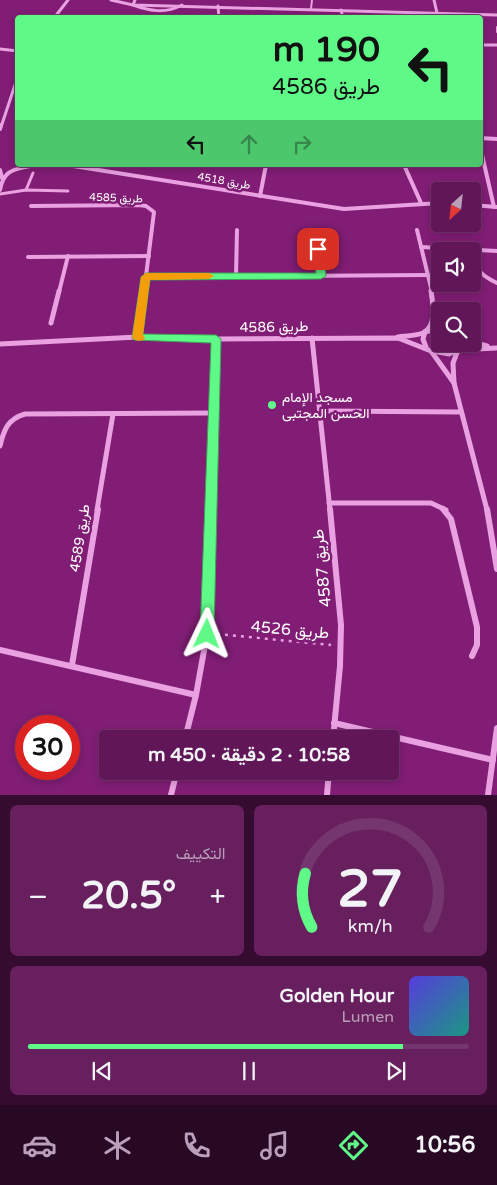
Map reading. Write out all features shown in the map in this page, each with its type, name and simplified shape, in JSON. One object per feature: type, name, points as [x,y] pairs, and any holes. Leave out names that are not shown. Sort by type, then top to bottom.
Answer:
[{"type":"street","points":[[56,15],[68,0]]},
{"type":"street","points":[[111,0],[162,12],[173,10],[182,5],[184,0]]},
{"type":"street","points":[[133,5],[135,0]]},
{"type":"street","points":[[434,0],[437,13]]},
{"type":"street","points":[[133,5],[497,15]]},
{"type":"street","points":[[218,6],[220,15]]},
{"type":"street","points":[[301,9],[301,15]]},
{"type":"street","points":[[341,10],[342,15]]},
{"type":"street","points":[[483,45],[497,46]]},
{"type":"street","points":[[0,49],[15,51]]},
{"type":"street","points":[[0,129],[15,90]]},
{"type":"street","points":[[483,138],[497,139]]},
{"type":"street","points":[[481,206],[496,207],[483,157]]},
{"type":"street","points":[[2,178],[10,170],[24,167]]},
{"type":"street","name":"طريق 4518","points":[[79,167],[344,209],[431,203]]},
{"type":"street","name":"طريق 4518","points":[[260,196],[266,167]]},
{"type":"street","points":[[405,167],[422,203]]},
{"type":"street","points":[[0,170],[2,178],[0,190]]},
{"type":"street","name":"طريق 4585","points":[[31,206],[146,206],[151,209],[154,215],[138,338]]},
{"type":"street","points":[[236,276],[237,230]]},
{"type":"street","points":[[417,230],[433,302]]},
{"type":"street","points":[[421,246],[431,247]]},
{"type":"street","points":[[318,249],[321,276]]},
{"type":"street","points":[[481,252],[497,252]]},
{"type":"street","points":[[28,256],[149,256]]},
{"type":"street","points":[[51,323],[68,256]]},
{"type":"street","points":[[481,273],[497,283]]},
{"type":"street","points":[[146,277],[428,275]]},
{"type":"street","points":[[431,324],[423,335],[424,343],[431,351]]},
{"type":"street","name":"طريق 4586","points":[[0,344],[138,338],[398,338],[431,331]]},
{"type":"street","name":"طريق 4587","points":[[312,338],[321,411],[341,625],[341,646],[333,730]]},
{"type":"street","name":"طريق 4586","points":[[398,338],[431,351]]},
{"type":"street","points":[[187,730],[196,695],[207,634],[216,339]]},
{"type":"street","points":[[481,344],[497,348]]},
{"type":"street","points":[[481,349],[497,348]]},
{"type":"street","points":[[432,352],[454,383]]},
{"type":"street","points":[[437,352],[449,354],[454,352]]},
{"type":"street","points":[[457,352],[453,362],[454,383],[488,514],[497,569]]},
{"type":"street","points":[[321,411],[461,412]]},
{"type":"street","points":[[0,446],[6,424],[25,414],[215,413]]},
{"type":"street","name":"طريق 4589","points":[[72,665],[113,414]]},
{"type":"street","points":[[329,503],[431,503],[446,510],[451,519],[477,627],[477,645],[472,656]]},
{"type":"street","points":[[0,650],[196,695]]},
{"type":"street","points":[[334,723],[493,760]]},
{"type":"street","points":[[488,795],[497,728]]},
{"type":"street","points":[[171,795],[175,780]]},
{"type":"street","points":[[327,795],[328,780]]},
{"type":"lane","points":[[311,9],[312,0]]},
{"type":"lane","points":[[26,190],[33,173]]},
{"type":"lane","points":[[0,194],[26,190],[68,191]]},
{"type":"path","name":"طريق 4526","points":[[207,634],[341,646]]},
{"type":"slow traffic","points":[[140,338],[138,338],[146,277],[209,276]]},
{"type":"place","name":"مسجد الإمام الحسن المجتبى","points":[[272,405]]},
{"type":"route","points":[[207,634],[216,339],[138,338],[146,277],[321,276],[318,249]]}]
